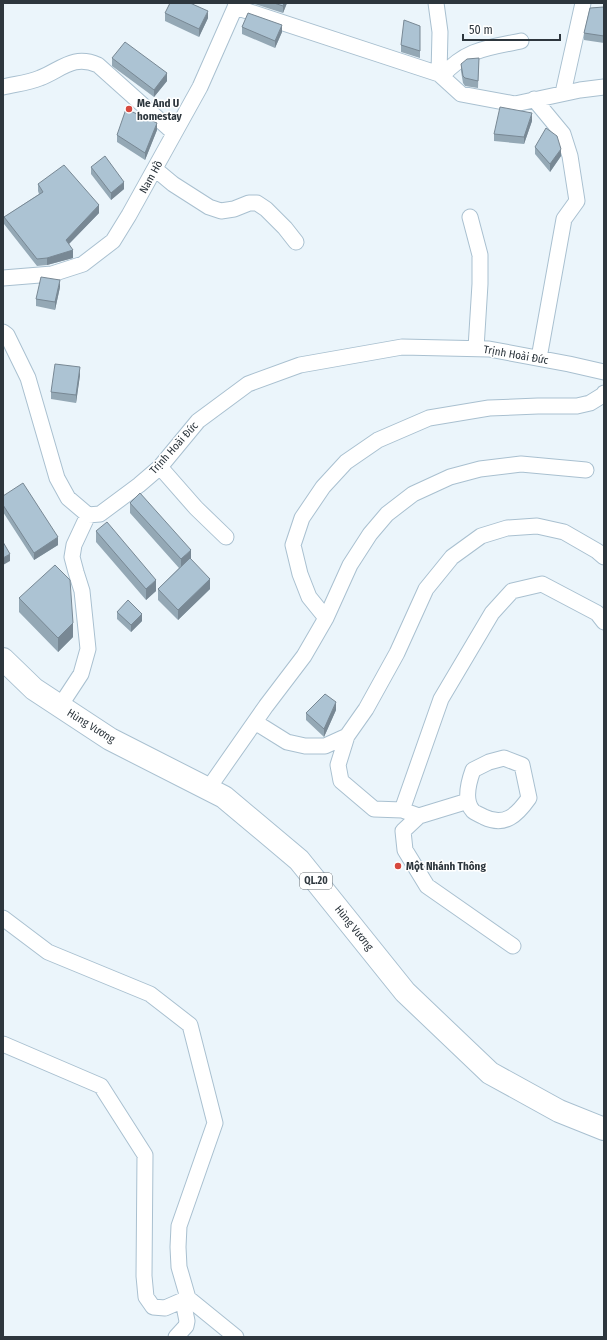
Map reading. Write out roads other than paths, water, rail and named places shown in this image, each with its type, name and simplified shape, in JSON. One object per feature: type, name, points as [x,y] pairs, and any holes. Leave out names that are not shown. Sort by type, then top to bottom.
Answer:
[{"type":"highway","name":"Hùng Vương","points":[[3,659],[34,689],[110,739],[224,797],[299,860],[405,992],[490,1073],[559,1111],[604,1130]]},
{"type":"street","points":[[436,3],[440,32],[440,75]]},
{"type":"street","points":[[563,93],[583,3]]},
{"type":"street","points":[[236,5],[440,75],[461,94],[515,104],[563,93],[604,87]]},
{"type":"street","name":"Nam Hồ","points":[[3,278],[52,274],[83,264],[113,241],[200,87],[236,5]]},
{"type":"street","points":[[440,75],[474,52],[520,42]]},
{"type":"street","points":[[3,86],[23,83],[40,78],[72,63],[89,61],[98,65],[174,133]]},
{"type":"street","points":[[534,99],[563,134],[570,156],[577,201],[564,219],[539,358]]},
{"type":"street","points":[[155,168],[172,184],[209,207],[221,211],[234,209],[249,203],[257,203],[266,209],[286,228],[296,242]]},
{"type":"street","points":[[470,217],[480,255],[480,284],[476,348]]},
{"type":"street","points":[[3,332],[7,335],[28,378],[57,478],[68,498],[88,515],[74,545],[72,557],[82,591],[88,649],[81,674],[60,706]]},
{"type":"street","name":"Trịnh Hoài Đức","points":[[88,515],[100,514],[132,490],[160,467],[198,421],[248,384],[300,365],[402,347],[489,348],[604,372]]},
{"type":"street","points":[[326,618],[309,597],[300,574],[293,545],[302,518],[323,487],[346,462],[378,440],[429,418],[489,408],[577,406],[590,403],[604,393]]},
{"type":"street","points":[[208,789],[266,706],[304,656],[326,618],[350,565],[370,534],[387,514],[413,494],[450,477],[480,469],[521,464],[586,470]]},
{"type":"street","points":[[160,467],[196,508],[226,537]]},
{"type":"street","points":[[419,816],[402,810],[374,809],[341,781],[338,765],[348,736],[366,709],[397,653],[426,589],[452,557],[481,536],[507,528],[537,526],[564,532],[598,551],[604,557]]},
{"type":"street","points":[[402,810],[441,699],[492,613],[512,591],[542,584],[597,613],[604,622]]},
{"type":"street","points":[[255,722],[286,742],[305,746],[325,746],[348,736]]},
{"type":"street","points":[[504,758],[522,765],[529,798],[520,811],[497,822],[473,811],[468,801],[468,786],[473,770],[489,762],[504,758]]},
{"type":"street","points":[[468,801],[419,816],[403,831],[405,850],[426,886],[513,946]]},
{"type":"street","points":[[3,918],[48,952],[150,994],[190,1025],[215,1123],[179,1226],[179,1267],[188,1321],[186,1326],[176,1337]]},
{"type":"street","points":[[3,1044],[101,1086],[145,1155],[144,1276],[146,1297],[153,1307],[165,1308],[185,1299]]},
{"type":"street","points":[[185,1299],[236,1337]]},
{"type":"place","name":"Me And U homestay","points":[[129,109]]},
{"type":"place","name":"Một Nhánh Thông","points":[[398,866]]}]
